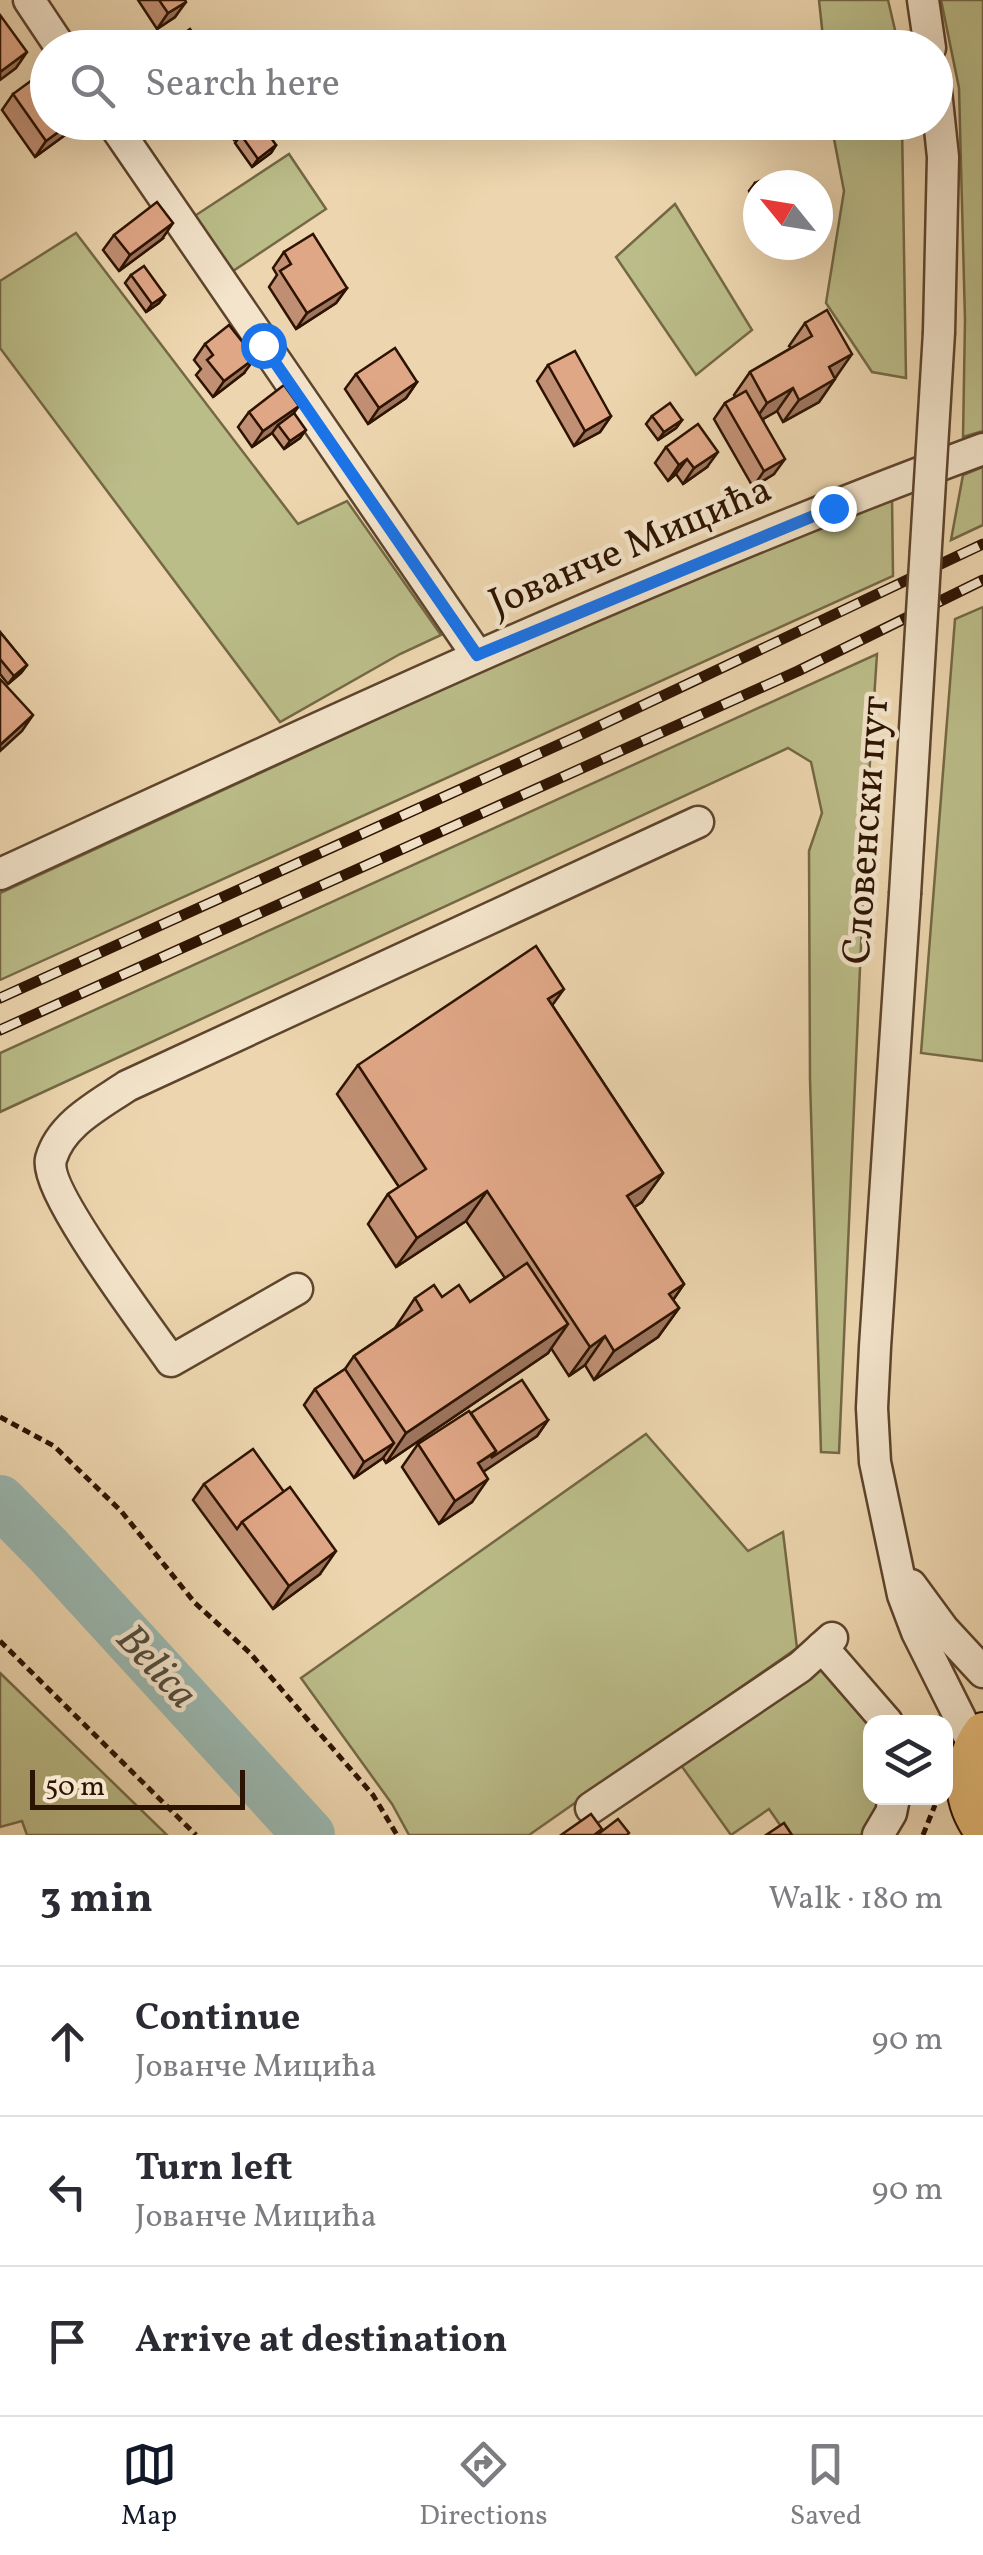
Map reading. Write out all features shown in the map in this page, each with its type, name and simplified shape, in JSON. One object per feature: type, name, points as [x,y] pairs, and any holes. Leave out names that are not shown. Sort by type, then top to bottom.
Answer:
[{"type":"main road","points":[[959,1816],[966,1768],[978,1739]]},
{"type":"street","points":[[28,0],[49,30]]},
{"type":"street","points":[[923,0],[927,30]]},
{"type":"street","name":"Јованче Мицића","points":[[124,140],[477,655]]},
{"type":"street","name":"Словенски пут","points":[[941,140],[939,332],[872,1408],[880,1494],[903,1595],[917,1632],[978,1739]]},
{"type":"street","name":"Јованче Мицића","points":[[0,874],[477,655],[983,449]]},
{"type":"street","points":[[297,1289],[172,1361],[61,1200],[49,1164],[58,1143],[76,1122],[127,1086],[698,822]]},
{"type":"street","points":[[900,1571],[944,1630],[983,1672]]},
{"type":"street","points":[[592,1808],[800,1667],[827,1643],[882,1715]]},
{"type":"street","points":[[878,1835],[892,1805]]},
{"type":"path","points":[[0,1417],[54,1446],[122,1511],[196,1603],[250,1653],[374,1795],[398,1835]]},
{"type":"path","points":[[0,1641],[196,1835]]},
{"type":"path","points":[[923,1835],[959,1816]]},
{"type":"green space","points":[[819,0],[888,0],[895,30],[822,30]]},
{"type":"green space","points":[[941,0],[983,0],[983,431],[963,437],[965,320],[959,88],[953,30],[947,30]]},
{"type":"green space","points":[[834,140],[902,140],[906,378],[872,372],[826,303],[844,191]]},
{"type":"green space","points":[[289,154],[326,209],[227,275],[190,219]]},
{"type":"green space","points":[[675,204],[752,330],[696,375],[616,257]]},
{"type":"green space","points":[[76,233],[298,524],[347,501],[441,635],[280,722],[0,348],[0,281]]},
{"type":"green space","points":[[983,467],[983,525],[951,540],[963,475]]},
{"type":"green space","points":[[892,496],[893,576],[0,980],[0,893],[518,654]]},
{"type":"green space","points":[[983,607],[983,1061],[921,1053],[955,619]]},
{"type":"green space","points":[[877,654],[839,1453],[821,1452],[810,1079],[809,851],[822,813],[811,762],[788,748],[0,1112],[0,1053]]},
{"type":"green space","points":[[646,1434],[748,1551],[783,1532],[797,1648],[529,1835],[409,1835],[392,1804],[301,1678]]},
{"type":"green space","points":[[822,1665],[865,1715],[863,1805],[877,1805],[862,1835],[787,1835],[769,1809],[731,1835],[678,1761]]},
{"type":"green space","points":[[0,1673],[167,1835],[27,1835],[22,1821],[0,1827]]},
{"type":"building","points":[[159,0],[185,0],[186,2],[168,13]]},
{"type":"building","points":[[0,15],[27,52],[0,72]]},
{"type":"building","points":[[30,82],[30,118],[13,94]]},
{"type":"building","points":[[245,140],[273,140],[276,145],[258,159]]},
{"type":"building","points":[[157,202],[173,223],[130,255],[114,235]]},
{"type":"building","points":[[313,234],[347,288],[307,313],[280,271],[291,264],[284,252]]},
{"type":"building","points":[[144,266],[165,295],[152,304],[131,275]]},
{"type":"building","points":[[827,310],[852,354],[829,367],[835,379],[799,400],[793,388],[767,403],[750,372],[812,336],[805,323]]},
{"type":"building","points":[[229,325],[255,358],[224,381],[207,360],[213,355],[205,344]]},
{"type":"building","points":[[395,348],[417,382],[379,408],[356,374]]},
{"type":"building","points":[[575,351],[611,416],[585,431],[548,365]]},
{"type":"building","points":[[284,385],[299,406],[263,431],[249,412]]},
{"type":"building","points":[[746,391],[785,459],[764,471],[725,403]]},
{"type":"building","points":[[670,403],[682,420],[664,432],[652,416]]},
{"type":"building","points":[[294,413],[306,430],[290,441],[278,425]]},
{"type":"building","points":[[698,424],[718,452],[694,468],[687,459],[679,465],[666,447]]},
{"type":"building","points":[[0,632],[27,665],[14,676],[0,659]]},
{"type":"building","points":[[0,679],[33,715],[0,745]]},
{"type":"building","points":[[536,946],[564,989],[548,999],[663,1173],[627,1196],[684,1284],[669,1294],[679,1308],[614,1351],[605,1336],[590,1347],[487,1191],[417,1238],[388,1194],[426,1169],[358,1065]]},
{"type":"building","points":[[527,1263],[568,1324],[406,1433],[354,1356],[422,1310],[415,1298],[434,1285],[442,1297],[459,1285],[470,1302]]},
{"type":"building","points":[[345,1369],[394,1443],[364,1462],[315,1389]]},
{"type":"building","points":[[522,1380],[548,1420],[491,1458],[496,1451],[471,1413]]},
{"type":"building","points":[[469,1411],[496,1451],[478,1463],[488,1479],[455,1501],[418,1444]]},
{"type":"building","points":[[253,1449],[284,1492],[237,1529],[204,1484]]},
{"type":"building","points":[[290,1487],[336,1551],[289,1586],[242,1522]]},
{"type":"building","points":[[591,1814],[602,1829],[594,1835],[561,1835]]},
{"type":"building","points":[[618,1819],[627,1835],[597,1835]]},
{"type":"building","points":[[784,1823],[792,1835],[766,1835]]},
{"type":"waterway","name":"Belica","points":[[0,1501],[309,1835]]},
{"type":"railway","points":[[0,998],[578,736],[983,544]]},
{"type":"railway","points":[[0,1030],[798,671],[983,580]]},
{"type":"route","points":[[263,345],[477,655],[833,508]]}]
